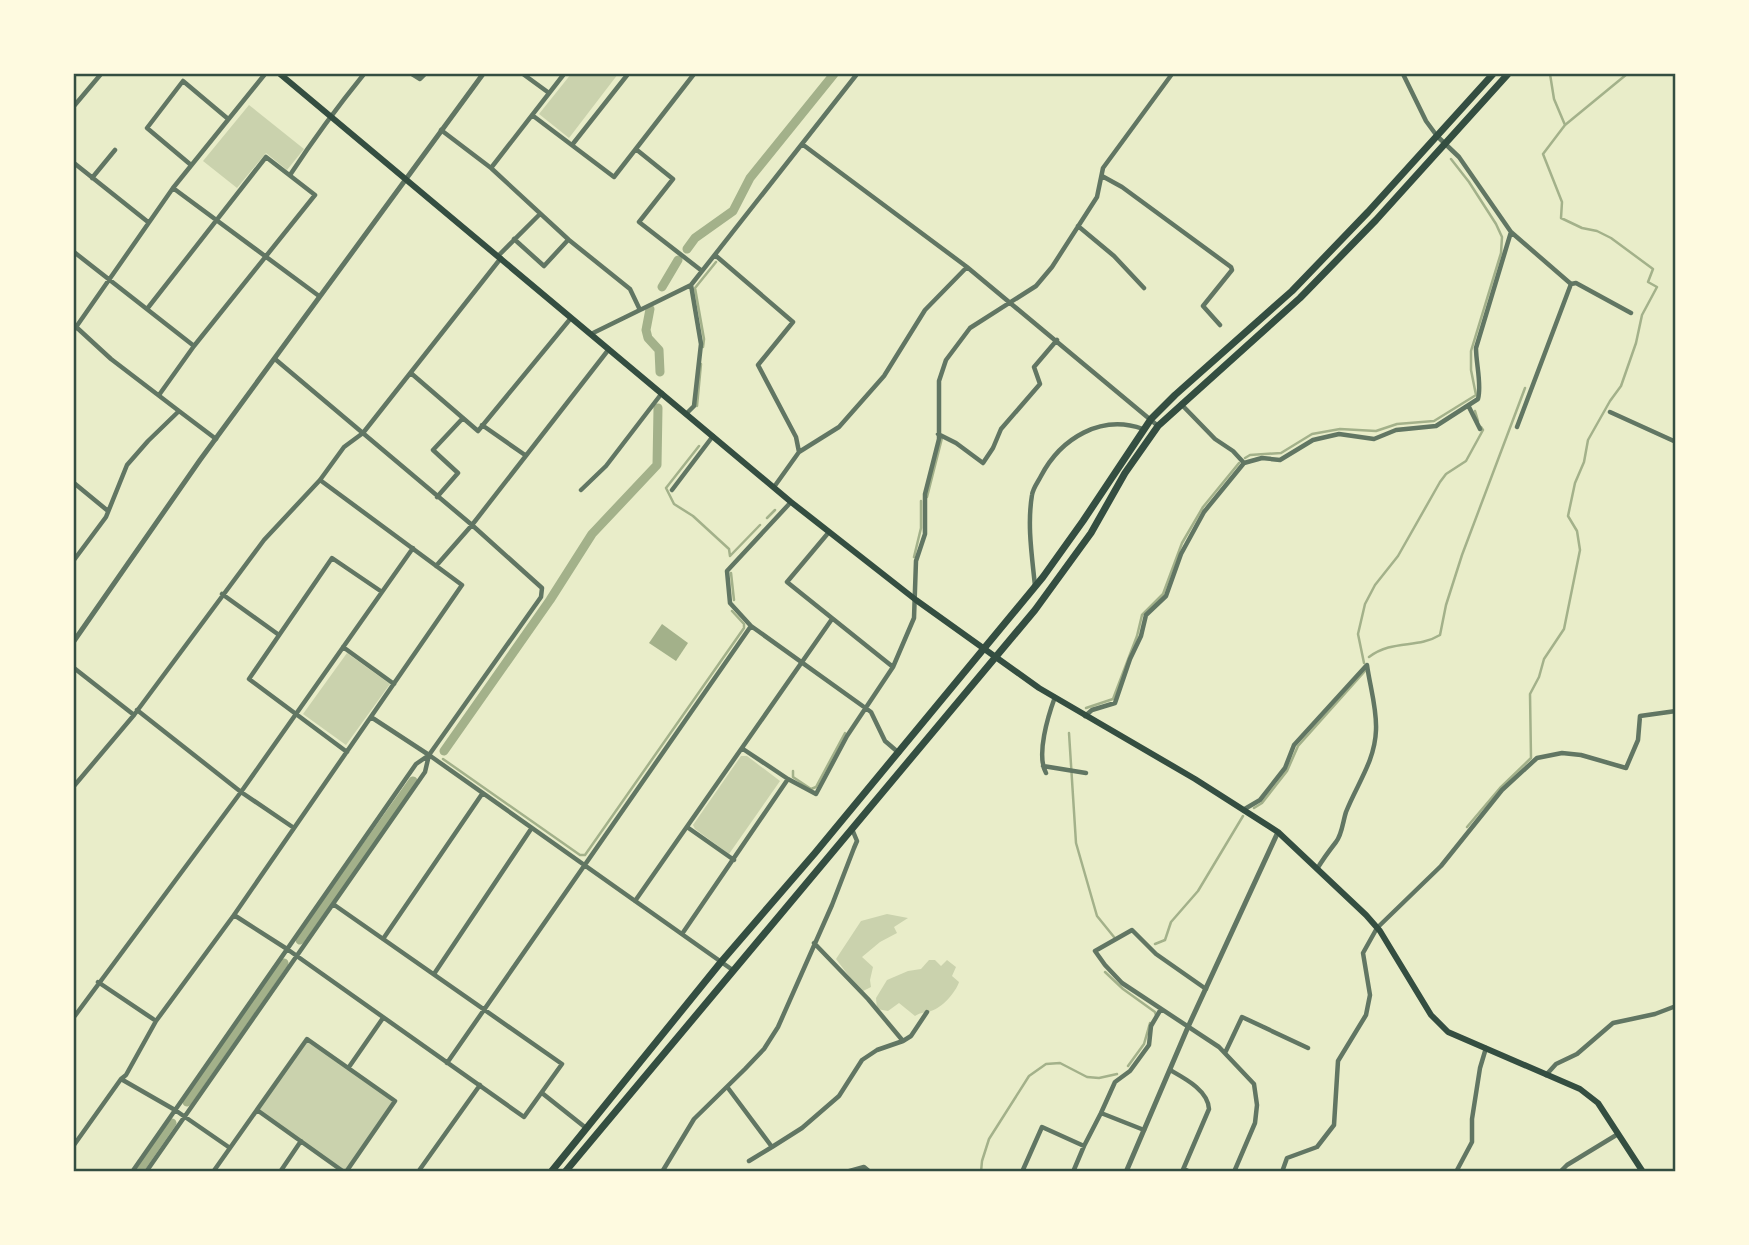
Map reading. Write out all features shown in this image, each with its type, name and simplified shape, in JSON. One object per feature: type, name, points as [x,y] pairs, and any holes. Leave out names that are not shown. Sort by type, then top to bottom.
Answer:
[{"type":"main road","points":[[280,74],[791,502],[916,600],[1055,697],[1278,831],[1377,928],[1432,1015],[1448,1032],[1580,1089],[1598,1103],[1643,1171]]},
{"type":"main road","points":[[551,1171],[1035,586],[1083,521],[1151,419],[1175,394],[1292,291],[1493,74]]},
{"type":"main road","points":[[565,1171],[1057,582],[1091,533],[1125,473],[1158,426],[1300,298],[1376,220],[1508,74]]},
{"type":"street","points":[[74,106],[101,74]]},
{"type":"street","points":[[216,439],[74,328],[173,188],[265,74]]},
{"type":"street","points":[[290,175],[330,116],[364,74]]},
{"type":"street","points":[[412,74],[420,79],[425,74]]},
{"type":"street","points":[[74,641],[319,296],[483,74]]},
{"type":"street","points":[[523,74],[549,93]]},
{"type":"street","points":[[491,168],[564,74]]},
{"type":"street","points":[[572,145],[628,74]]},
{"type":"street","points":[[532,115],[614,177],[694,74]]},
{"type":"street","points":[[847,74],[853,79]]},
{"type":"street","points":[[591,334],[691,285],[858,74]]},
{"type":"street","points":[[743,749],[816,794],[847,736],[893,667],[914,618],[916,561],[927,526],[925,494],[938,433],[939,381],[946,360],[970,328],[1043,278],[1069,243],[1097,197],[1103,168],[1171,74]]},
{"type":"street","points":[[1402,74],[1426,121],[1458,158],[1511,232],[1571,284],[1576,284],[1631,313]]},
{"type":"street","points":[[191,165],[147,128],[183,81],[227,118]]},
{"type":"street","points":[[441,130],[491,168],[569,240],[630,289],[640,310]]},
{"type":"street","points":[[802,144],[1010,301],[1158,426]]},
{"type":"street","points":[[92,178],[115,150]]},
{"type":"street","points":[[637,150],[673,179],[639,222],[702,271]]},
{"type":"street","points":[[147,309],[266,157],[316,195],[194,346],[159,395]]},
{"type":"street","points":[[74,163],[148,222]]},
{"type":"street","points":[[1102,176],[1122,187],[1231,267],[1232,270],[1203,306],[1220,325]]},
{"type":"street","points":[[173,188],[319,296]]},
{"type":"street","points":[[74,786],[135,712],[264,540],[320,480],[344,447],[363,433],[412,374],[499,257],[540,214]]},
{"type":"street","points":[[1078,226],[1114,256],[1144,288]]},
{"type":"street","points":[[1085,716],[1092,710],[1115,703],[1141,636],[1146,615],[1166,596],[1181,554],[1204,512],[1244,463],[1262,458],[1280,460],[1313,440],[1339,434],[1374,439],[1396,430],[1436,426],[1478,399],[1481,391],[1476,368],[1476,348],[1511,232]]},
{"type":"street","points":[[514,239],[544,266],[569,240]]},
{"type":"street","points":[[74,252],[194,346]]},
{"type":"street","points":[[715,255],[793,322],[758,365],[796,437],[799,452]]},
{"type":"street","points":[[775,487],[799,452],[839,427],[884,376],[925,310],[967,267]]},
{"type":"street","points":[[1517,427],[1571,284]]},
{"type":"street","points":[[687,413],[694,406],[701,345],[691,285]]},
{"type":"street","points":[[412,374],[478,430],[572,317]]},
{"type":"street","points":[[938,433],[983,463],[1001,429],[1040,384],[1034,367],[1057,340]]},
{"type":"street","points":[[436,566],[472,525],[609,349]]},
{"type":"street","points":[[132,1171],[416,764],[429,755],[541,597],[542,588],[472,525],[275,359]]},
{"type":"street","points":[[581,490],[606,466],[662,393]]},
{"type":"street","points":[[1181,404],[1214,439],[1233,451],[1244,463]]},
{"type":"street","points":[[1469,407],[1480,429]]},
{"type":"street","points":[[74,560],[108,511],[127,465],[179,411]]},
{"type":"street","points":[[1610,412],[1675,442]]},
{"type":"street","points":[[437,496],[458,473],[433,450],[463,418]]},
{"type":"street","points":[[1035,586],[1031,551],[1032,492],[1049,461],[1078,433],[1114,424],[1143,429]]},
{"type":"street","points":[[482,425],[525,456]]},
{"type":"street","points":[[672,490],[713,436]]},
{"type":"street","points":[[74,1145],[126,1075],[156,1021],[234,915],[461,585],[320,480]]},
{"type":"street","points":[[74,483],[108,511]]},
{"type":"street","points":[[791,502],[727,571],[730,603],[751,626],[874,716],[885,741],[899,753]]},
{"type":"street","points":[[829,532],[787,582],[893,667]]},
{"type":"street","points":[[74,1017],[242,792],[413,548]]},
{"type":"street","points":[[347,752],[295,716],[249,679],[332,558],[382,592]]},
{"type":"street","points":[[222,594],[279,635]]},
{"type":"street","points":[[635,901],[832,619]]},
{"type":"street","points":[[447,1063],[751,626]]},
{"type":"street","points":[[343,647],[394,684]]},
{"type":"street","points":[[1243,810],[1259,800],[1285,768],[1294,745],[1367,665],[1375,705],[1373,752],[1364,777],[1353,793],[1337,841],[1316,870]]},
{"type":"street","points":[[74,668],[294,828]]},
{"type":"street","points":[[1046,773],[1042,766],[1047,716],[1055,697]]},
{"type":"street","points":[[1282,1171],[1287,1158],[1317,1147],[1334,1125],[1339,1061],[1367,1015],[1370,985],[1363,953],[1377,928],[1441,866],[1502,790],[1537,758],[1562,753],[1581,755],[1626,768],[1639,740],[1640,716],[1675,711]]},
{"type":"street","points":[[371,717],[429,755],[734,971]]},
{"type":"street","points":[[146,1171],[425,772],[429,755]]},
{"type":"street","points":[[1042,766],[1086,773]]},
{"type":"street","points":[[682,934],[788,779]]},
{"type":"street","points":[[383,939],[482,794]]},
{"type":"street","points":[[687,827],[734,860]]},
{"type":"street","points":[[662,1171],[694,1119],[728,1088],[764,1049],[778,1027],[857,841],[852,827]]},
{"type":"street","points":[[434,974],[530,829]]},
{"type":"street","points":[[1126,1171],[1188,1027],[1278,831]]},
{"type":"street","points":[[234,915],[287,949],[524,1117],[562,1063],[333,904]]},
{"type":"street","points":[[1206,989],[1156,954],[1132,930],[1095,951],[1122,983],[1226,1053],[1254,1084],[1257,1105],[1255,1123],[1234,1171]]},
{"type":"street","points":[[814,943],[877,1009],[903,1041]]},
{"type":"street","points":[[98,982],[156,1021]]},
{"type":"street","points":[[1546,1075],[1556,1064],[1577,1054],[1613,1023],[1655,1014],[1675,1006]]},
{"type":"street","points":[[1073,1171],[1115,1082],[1130,1071],[1149,1045],[1151,1026],[1161,1009]]},
{"type":"street","points":[[749,1161],[802,1128],[839,1096],[862,1060],[877,1050],[911,1036],[927,1013]]},
{"type":"street","points":[[1226,1053],[1242,1017],[1308,1048]]},
{"type":"street","points":[[349,1067],[383,1018]]},
{"type":"street","points":[[213,1171],[307,1040],[396,1101],[345,1171],[257,1110]]},
{"type":"street","points":[[1456,1171],[1472,1142],[1472,1119],[1486,1048]]},
{"type":"street","points":[[1170,1070],[1196,1087],[1209,1102],[1209,1109],[1183,1170],[1190,1171]]},
{"type":"street","points":[[121,1079],[185,1116],[230,1148]]},
{"type":"street","points":[[418,1171],[480,1085]]},
{"type":"street","points":[[728,1088],[772,1147]]},
{"type":"street","points":[[542,1093],[586,1128]]},
{"type":"street","points":[[1101,1112],[1144,1130]]},
{"type":"street","points":[[1022,1171],[1042,1127],[1084,1146]]},
{"type":"street","points":[[1560,1171],[1618,1134]]},
{"type":"street","points":[[280,1171],[301,1141]]},
{"type":"street","points":[[846,1171],[864,1167],[870,1171]]},
{"type":"shaded area","points":[[571,74],[618,74],[569,138],[539,114]]},
{"type":"shaded area","points":[[249,105],[304,149],[287,170],[266,153],[237,188],[203,161]]},
{"type":"shaded area","points":[[662,624],[688,643],[676,661],[649,643]]},
{"type":"shaded area","points":[[347,653],[390,684],[346,745],[303,714]]},
{"type":"shaded area","points":[[741,756],[747,756],[780,781],[729,854],[693,825]]},
{"type":"shaded area","points":[[887,914],[908,918],[894,927],[897,933],[880,942],[862,957],[873,967],[871,987],[861,992],[836,959],[861,921]]},
{"type":"shaded area","points":[[929,960],[935,960],[941,966],[947,960],[956,967],[952,976],[959,982],[944,1003],[915,1016],[899,1003],[888,1011],[877,1009],[876,998],[887,980],[921,969]]},
{"type":"shaded area","points":[[307,1039],[395,1101],[346,1171],[257,1110]]},
{"type":"waterway","points":[[687,249],[695,238],[733,211],[750,178],[834,74]]},
{"type":"waterway","points":[[1467,827],[1500,788],[1531,758],[1530,694],[1544,659],[1564,629],[1580,550],[1577,531],[1568,516],[1575,483],[1584,462],[1588,440],[1621,386],[1636,343],[1642,315],[1657,287],[1648,282],[1653,269],[1611,238],[1561,218],[1562,202],[1543,154],[1565,125],[1554,99],[1550,74]]},
{"type":"waterway","points":[[1565,125],[1627,74]]},
{"type":"waterway","points":[[1245,458],[1250,455],[1281,453],[1312,434],[1340,429],[1376,431],[1397,424],[1434,421],[1476,395],[1471,370],[1471,351],[1501,253],[1502,237],[1469,182],[1451,159]]},
{"type":"waterway","points":[[662,287],[678,260]]},
{"type":"waterway","points":[[703,347],[695,288],[716,262]]},
{"type":"waterway","points":[[650,309],[646,330],[648,338],[659,350],[660,372]]},
{"type":"waterway","points":[[697,406],[701,364]]},
{"type":"waterway","points":[[1369,657],[1387,648],[1423,642],[1440,635],[1446,605],[1462,555],[1525,388]]},
{"type":"waterway","points":[[444,751],[550,600],[592,534],[657,465],[658,408]]},
{"type":"waterway","points":[[1475,411],[1478,421]]},
{"type":"waterway","points":[[1364,663],[1358,634],[1365,604],[1375,585],[1398,556],[1440,482],[1446,474],[1466,461],[1483,430],[1481,427]]},
{"type":"waterway","points":[[927,497],[942,438]]},
{"type":"waterway","points":[[699,446],[666,488],[674,504],[693,516],[729,549],[730,556],[760,525]]},
{"type":"waterway","points":[[1086,708],[1113,699],[1137,636],[1142,615],[1163,594],[1182,543],[1203,507],[1239,463]]},
{"type":"waterway","points":[[914,557],[921,528],[921,501]]},
{"type":"waterway","points":[[767,518],[775,510]]},
{"type":"waterway","points":[[731,573],[734,600]]},
{"type":"waterway","points":[[443,759],[580,855],[585,855],[744,628],[744,624],[732,611]]},
{"type":"waterway","points":[[1254,808],[1262,803],[1287,771],[1298,746],[1365,671]]},
{"type":"waterway","points":[[793,771],[793,777],[811,789],[816,787],[845,733]]},
{"type":"waterway","points":[[1069,733],[1076,843],[1097,916],[1114,937]]},
{"type":"waterway","points":[[300,940],[413,781]]},
{"type":"waterway","points":[[1155,944],[1165,940],[1171,922],[1198,891],[1243,816]]},
{"type":"waterway","points":[[187,1102],[284,963]]},
{"type":"waterway","points":[[1105,972],[1156,1015]]},
{"type":"waterway","points":[[1128,1066],[1144,1044],[1150,1023]]},
{"type":"waterway","points":[[981,1172],[989,1139],[1029,1076],[1046,1064],[1060,1063],[1087,1077],[1099,1078],[1117,1074]]},
{"type":"waterway","points":[[138,1172],[172,1123]]}]
